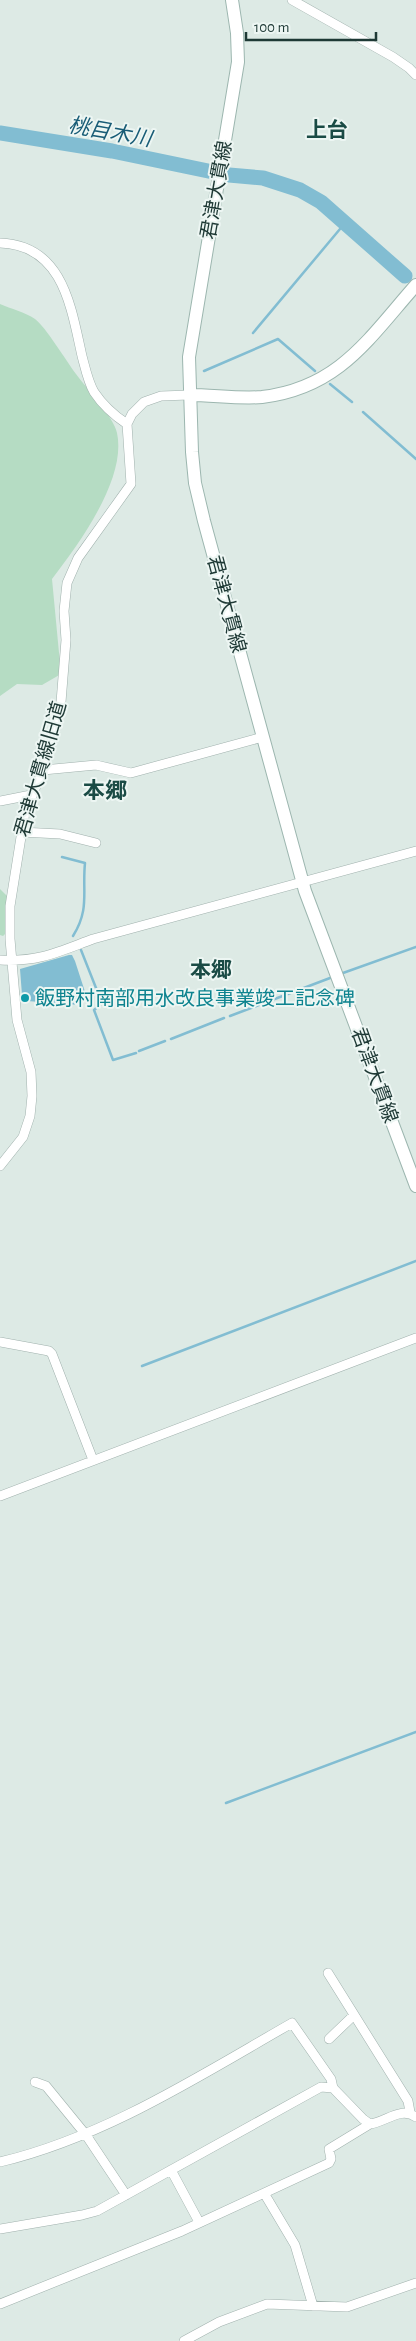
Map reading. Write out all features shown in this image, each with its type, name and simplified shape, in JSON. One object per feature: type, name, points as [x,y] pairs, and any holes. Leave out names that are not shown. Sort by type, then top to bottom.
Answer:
[{"type":"main road","name":"君津大貫線","points":[[232,0],[237,33],[238,62],[189,357],[189,395],[195,483],[302,881],[416,1186]]},
{"type":"main road","points":[[189,395],[261,397],[308,386],[330,375],[348,361],[416,285]]},
{"type":"street","points":[[292,0],[393,57],[416,75]]},
{"type":"street","points":[[0,243],[12,243],[32,252],[49,264],[64,286],[86,370],[94,391],[117,417],[127,424],[132,414],[144,402],[161,396],[189,395]]},
{"type":"street","name":"君津大貫線旧道","points":[[0,1166],[23,1137],[30,1116],[32,1096],[32,1072],[17,1020],[12,961],[10,906],[21,832],[25,812],[43,770],[57,724],[61,702],[66,640],[64,611],[67,583],[78,558],[131,484],[127,424]]},
{"type":"street","points":[[43,770],[96,765],[131,773],[263,737]]},
{"type":"street","points":[[0,801],[31,795]]},
{"type":"street","points":[[21,832],[60,834],[96,843]]},
{"type":"street","points":[[0,960],[24,960],[58,954],[93,939],[416,851]]},
{"type":"street","points":[[0,1496],[416,1338]]},
{"type":"street","points":[[0,1342],[49,1351],[52,1354],[93,1460]]},
{"type":"street","points":[[328,1973],[408,2101],[413,2114]]},
{"type":"street","points":[[329,2038],[354,2015]]},
{"type":"street","points":[[0,2162],[25,2156],[86,2135],[150,2102],[292,2023],[331,2079],[334,2088],[362,2119],[370,2124]]},
{"type":"street","points":[[36,2082],[46,2086],[86,2135],[126,2195]]},
{"type":"street","points":[[0,2229],[97,2211],[321,2087],[334,2088]]},
{"type":"street","points":[[0,2304],[118,2258],[264,2193],[329,2163],[331,2159],[329,2149],[370,2124],[384,2121],[403,2112],[413,2114]]},
{"type":"street","points":[[171,2170],[199,2222]]},
{"type":"street","points":[[264,2193],[295,2245],[313,2306]]},
{"type":"street","points":[[184,2341],[219,2322],[267,2304],[347,2307],[416,2283]]},
{"type":"green space","points":[[0,304],[35,319],[44,329],[111,419],[117,433],[118,451],[115,470],[98,510],[75,548],[52,579],[61,674],[42,685],[17,684],[0,696]]},
{"type":"green space","points":[[0,889],[8,897],[6,933],[3,936],[0,935]]},
{"type":"water","points":[[72,955],[75,961],[87,998],[79,1005],[27,1001],[27,995],[22,995],[20,969]]},
{"type":"waterway","name":"桃目木川","points":[[0,133],[112,151],[213,172]]},
{"type":"waterway","name":"桃目木川","points":[[229,175],[263,178],[300,190],[321,202],[405,276]]},
{"type":"waterway","points":[[253,333],[345,223]]},
{"type":"waterway","points":[[204,371],[278,339],[315,371]]},
{"type":"waterway","points":[[330,384],[352,402]]},
{"type":"waterway","points":[[363,412],[416,459]]},
{"type":"waterway","points":[[62,857],[85,863],[82,917],[73,936]]},
{"type":"waterway","points":[[343,973],[416,947]]},
{"type":"waterway","points":[[81,950],[98,993],[100,1005],[94,1010],[113,1060],[136,1053]]},
{"type":"waterway","points":[[230,1016],[330,978]]},
{"type":"waterway","points":[[171,1039],[224,1018]]},
{"type":"waterway","points":[[139,1051],[165,1041]]},
{"type":"waterway","points":[[142,1366],[416,1261]]},
{"type":"waterway","points":[[226,1803],[416,1732]]},
{"type":"place","name":"飯野村南部用水改良事業竣工記念碑","points":[[25,998]]},
{"type":"district","name":"上台","points":[[327,130]]},
{"type":"district","name":"本郷","points":[[105,790]]},
{"type":"district","name":"本郷","points":[[211,970]]}]
